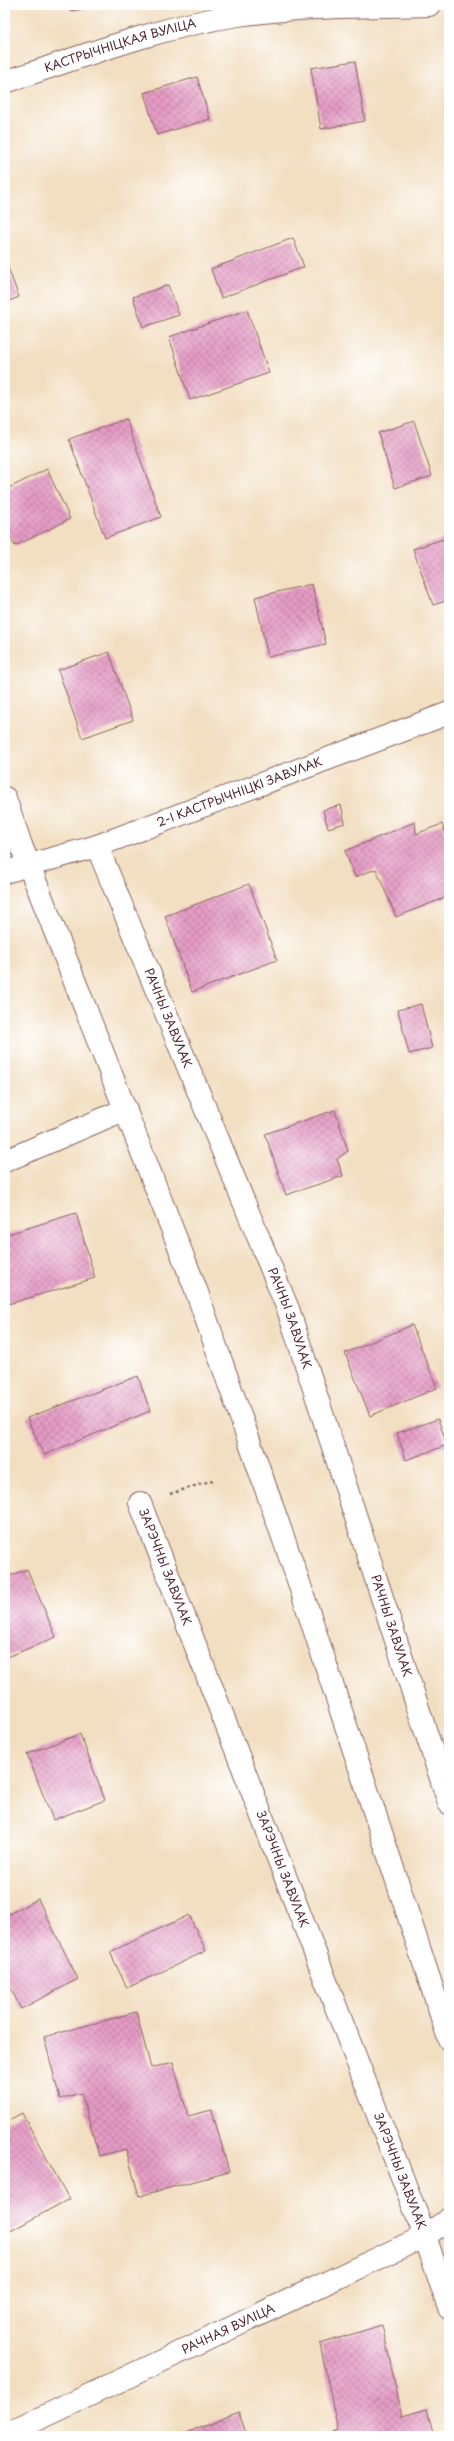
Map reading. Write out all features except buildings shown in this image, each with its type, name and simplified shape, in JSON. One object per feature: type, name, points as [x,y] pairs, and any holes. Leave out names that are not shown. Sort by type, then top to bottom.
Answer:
[{"type":"street","name":"КАСТРЫЧНІЦКАЯ ВУЛІЦА","points":[[5,82],[195,23],[262,13],[429,5]]},
{"type":"street","name":"2-І КАСТРЫЧНІЦКІ ЗАВУЛАК","points":[[5,872],[97,846],[449,714]]},
{"type":"street","points":[[5,798],[29,866],[195,1287],[297,1577],[449,2039]]},
{"type":"street","name":"РАЧНЫ ЗАВУЛАК","points":[[97,846],[288,1309],[449,1803]]},
{"type":"street","points":[[5,1161],[126,1109]]},
{"type":"street","name":"ЗАРЭЧНЫ ЗАВУЛАК","points":[[140,1503],[425,2236],[449,2308]]},
{"type":"street","name":"РАЧНАЯ ВУЛІЦА","points":[[5,2435],[425,2236],[449,2219]]},
{"type":"path","points":[[140,1503],[213,1480]]}]
